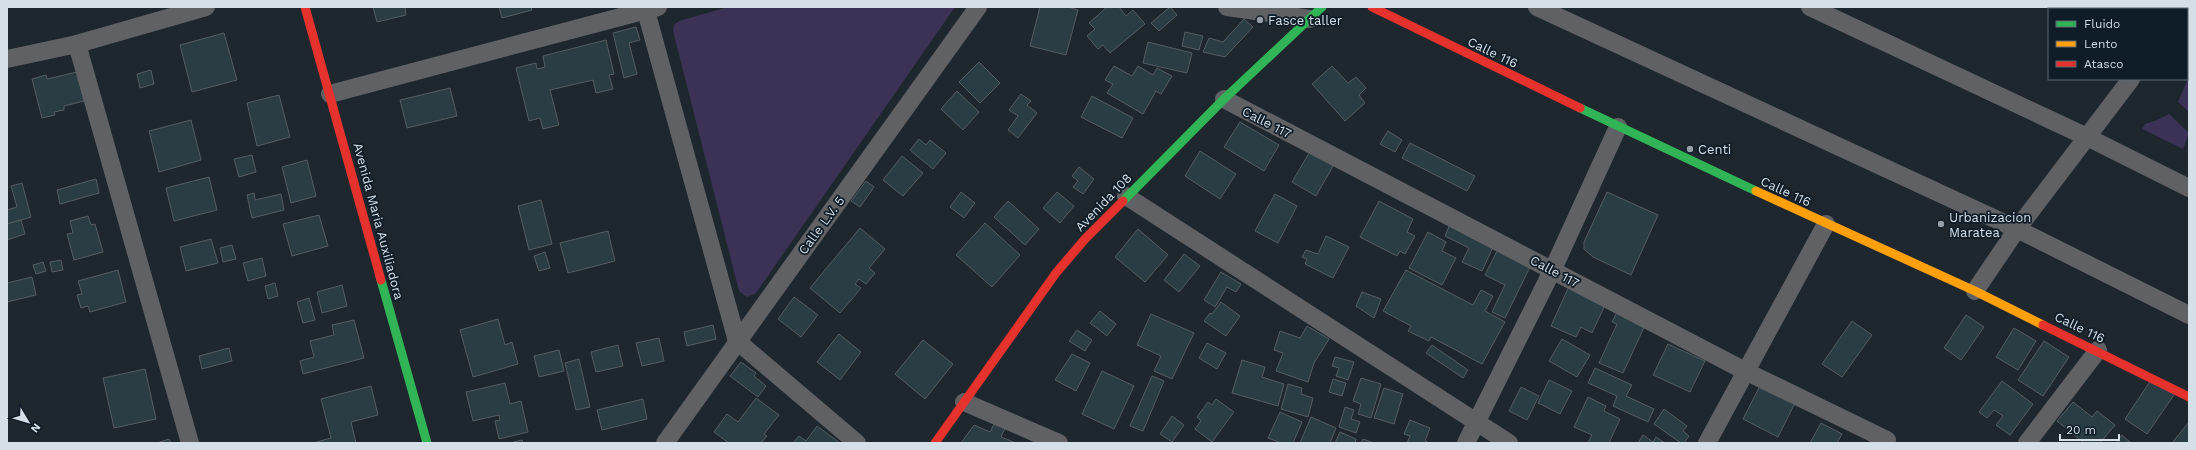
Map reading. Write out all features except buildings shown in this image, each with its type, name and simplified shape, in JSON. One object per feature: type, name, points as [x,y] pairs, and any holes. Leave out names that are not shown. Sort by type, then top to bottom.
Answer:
[{"type":"street","points":[[7,59],[77,44],[206,7]]},
{"type":"street","name":"Avenida Maria Auxiliadora","points":[[305,7],[427,443]]},
{"type":"street","name":"Calle L.V. 5","points":[[665,443],[978,7]]},
{"type":"street","points":[[1227,7],[1316,13]]},
{"type":"street","name":"Calle 116","points":[[1372,7],[1618,127],[1826,224],[1975,291],[2098,350],[2189,397]]},
{"type":"street","points":[[1537,7],[2017,229],[2189,315]]},
{"type":"street","points":[[1810,7],[2087,137],[2189,188]]},
{"type":"street","points":[[330,94],[652,9],[737,341],[857,443]]},
{"type":"street","name":"Avenida 108","points":[[935,443],[1056,273],[1126,196],[1224,99],[1316,13]]},
{"type":"street","points":[[77,44],[190,443]]},
{"type":"street","points":[[1975,291],[2017,229],[2129,80]]},
{"type":"street","name":"Calle 117","points":[[1224,99],[1747,372],[1887,440]]},
{"type":"street","points":[[1466,443],[1475,422],[1553,270],[1618,127]]},
{"type":"street","points":[[1126,196],[1509,443]]},
{"type":"street","points":[[1707,443],[1747,372],[1826,224]]},
{"type":"street","points":[[2027,443],[2098,350]]},
{"type":"street","points":[[964,402],[1059,443]]},
{"type":"shaded area","points":[[728,7],[955,7],[756,293],[747,297],[739,291],[673,31],[674,25],[679,21]]},
{"type":"shaded area","points":[[2189,76],[2189,112],[2178,102]]},
{"type":"shaded area","points":[[2169,114],[2189,133],[2183,149],[2142,129],[2145,124]]},
{"type":"traffic: fast","points":[[1123,201],[1224,99],[1322,7]]},
{"type":"traffic: fast","points":[[1580,108],[1756,191]]},
{"type":"traffic: fast","points":[[381,280],[427,443]]},
{"type":"traffic: slow","points":[[1756,191],[1975,291],[2043,325]]},
{"type":"traffic: jam","points":[[305,7],[381,280]]},
{"type":"traffic: jam","points":[[1372,7],[1580,108]]},
{"type":"traffic: jam","points":[[935,443],[1056,273],[1085,239],[1123,201]]},
{"type":"traffic: jam","points":[[2043,325],[2189,397]]},
{"type":"place","name":"Fasce taller","points":[[1260,20]]},
{"type":"place","name":"Centi","points":[[1690,149]]},
{"type":"place","name":"Urbanizacion Maratea","points":[[1941,224]]}]
